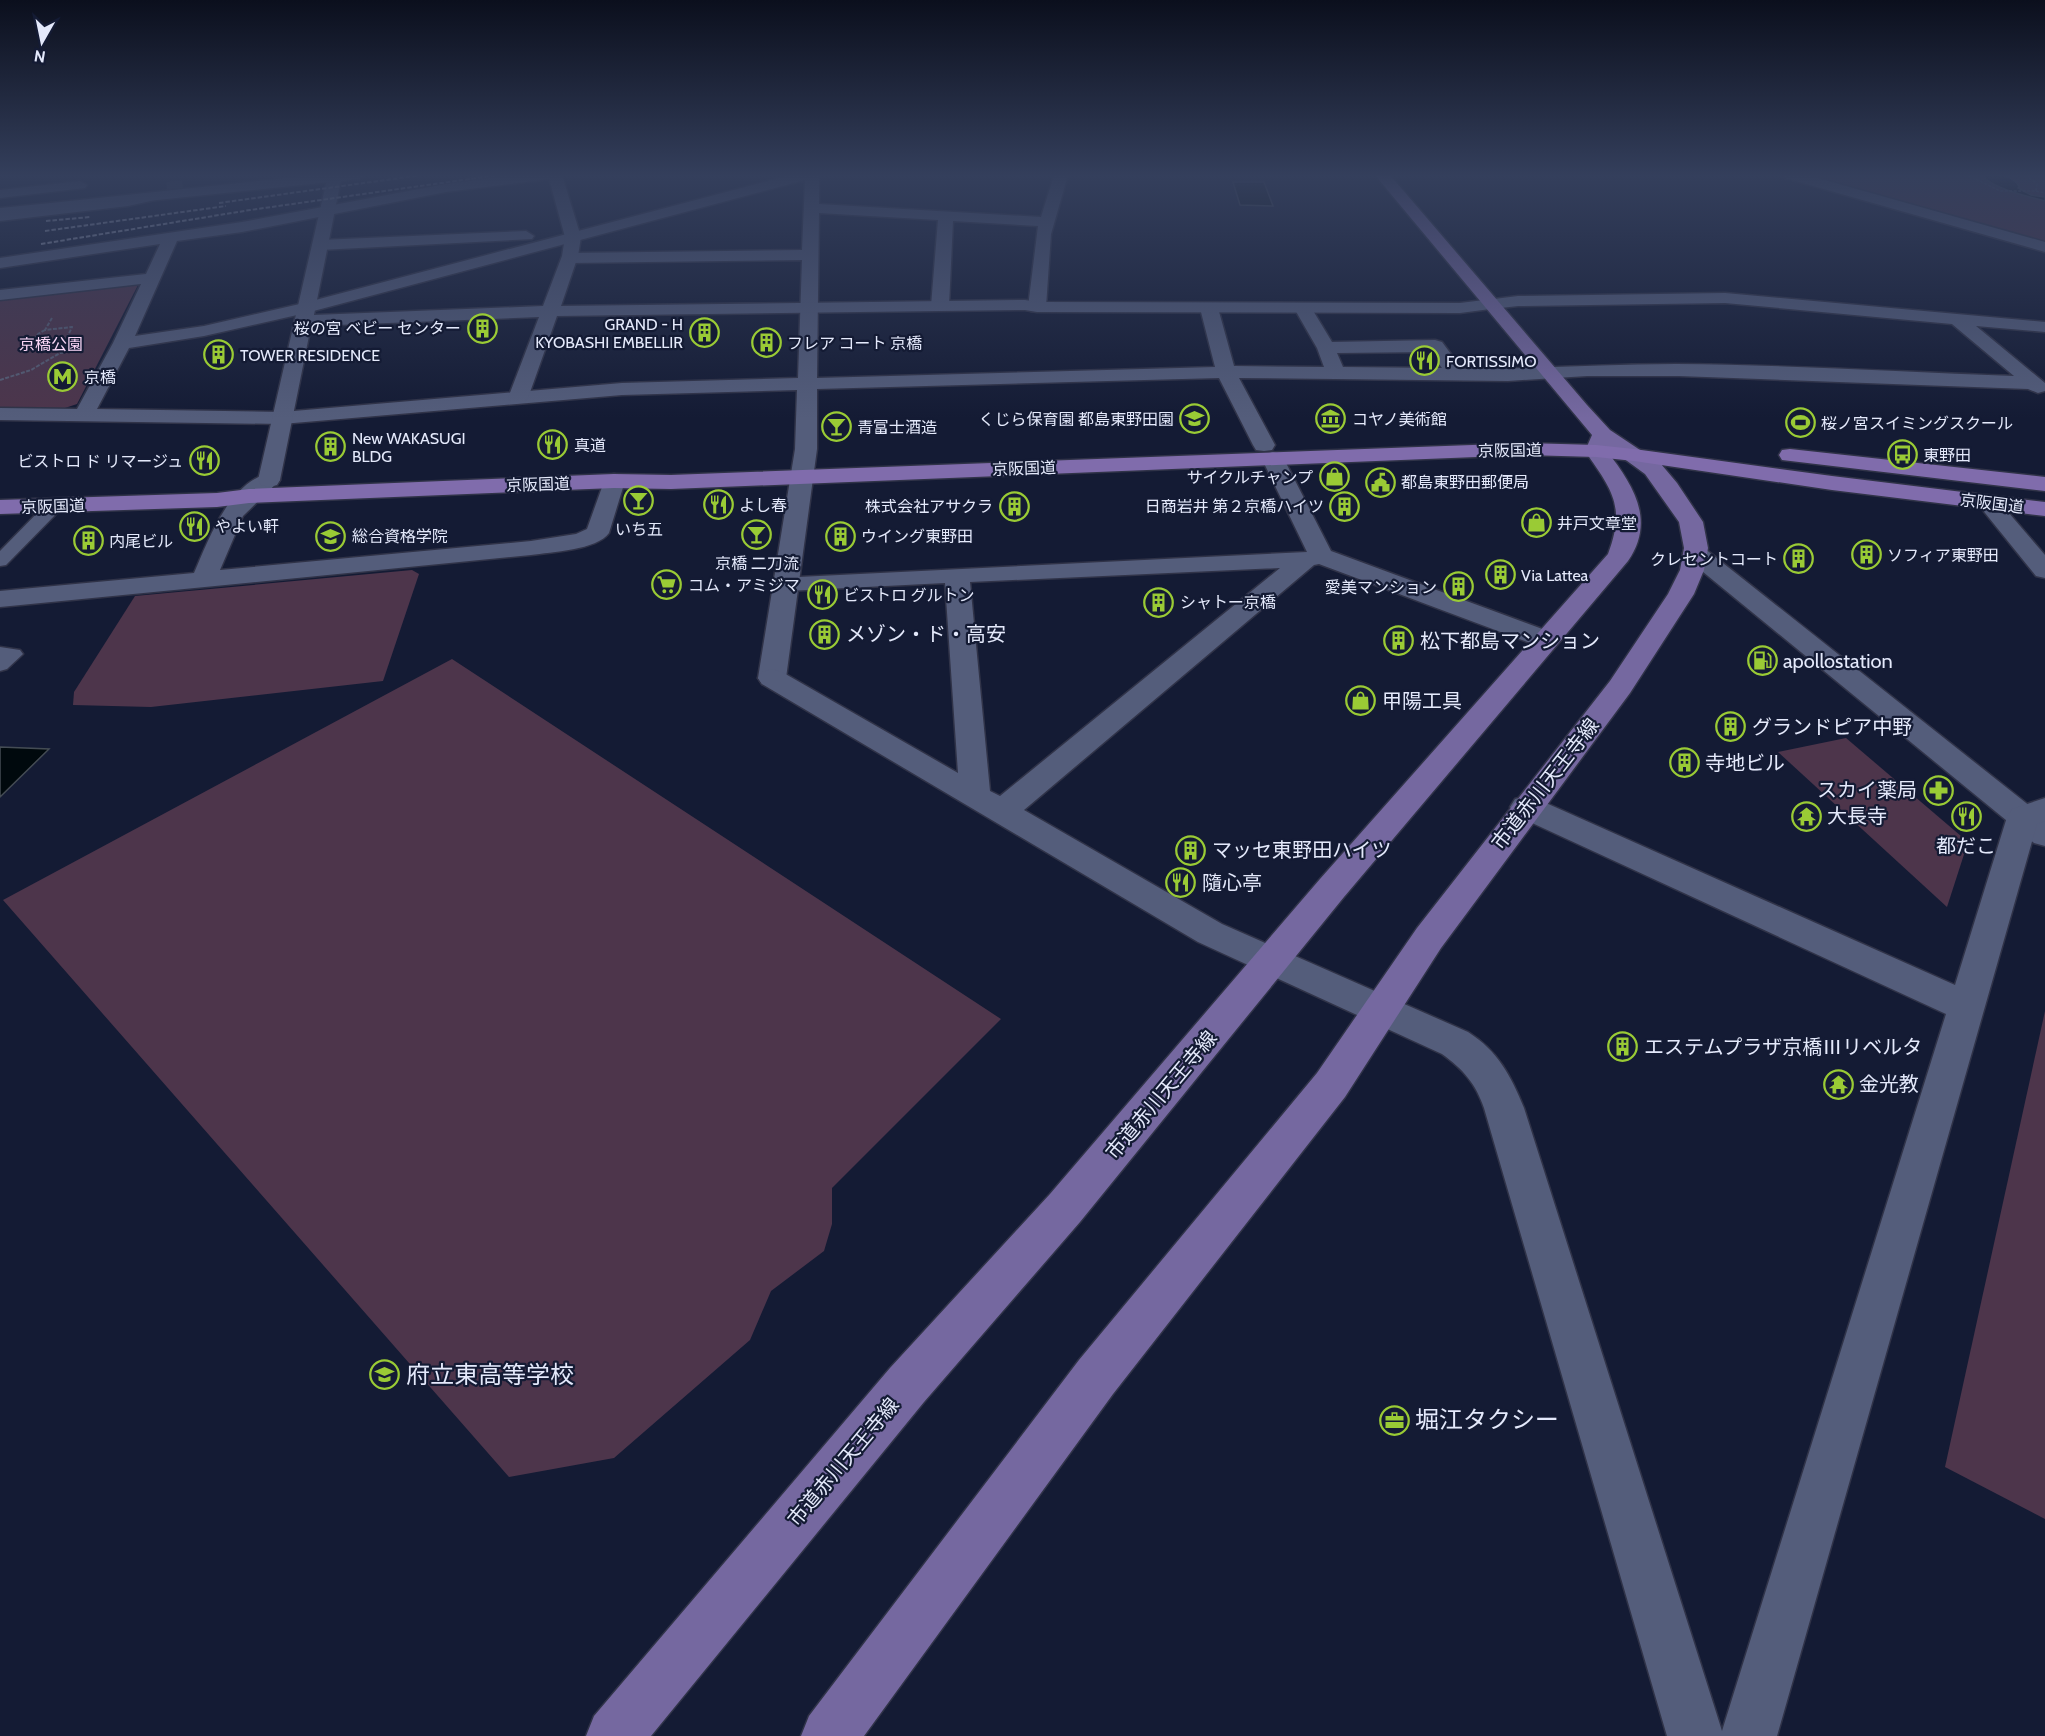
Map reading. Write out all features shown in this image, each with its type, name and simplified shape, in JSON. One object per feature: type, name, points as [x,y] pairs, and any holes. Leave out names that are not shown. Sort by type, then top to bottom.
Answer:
[{"type":"highway","name":"京阪国道","points":[[1599,442],[1634,455],[2045,509]]},
{"type":"highway","name":"京阪国道","points":[[0,492],[269,480],[803,468],[1268,452],[1526,449],[1599,442],[1760,452],[2045,484]]},
{"type":"highway","name":"京阪国道","points":[[0,507],[217,500],[249,496],[614,481],[671,482],[803,468]]},
{"type":"main road","name":"市道赤川天王寺線","points":[[614,1736],[907,1384],[1065,1208],[1271,961],[1619,556],[1628,535],[1631,512],[1599,442],[1550,373],[1451,256]]},
{"type":"main road","name":"市道赤川天王寺線","points":[[829,1736],[1096,1377],[1331,1085],[1429,938],[1526,807],[1620,687],[1681,594],[1692,570],[1695,553],[1691,522],[1669,488],[1653,469],[1634,455]]},
{"type":"street","points":[[0,263],[46,256]]},
{"type":"street","points":[[83,416],[122,343],[162,256]]},
{"type":"street","points":[[203,580],[232,514],[269,480],[317,256]]},
{"type":"street","points":[[122,343],[304,315],[507,256]]},
{"type":"street","points":[[518,398],[570,258],[729,256]]},
{"type":"street","points":[[810,256],[803,468],[772,678],[1210,933],[1455,1043],[1473,1054],[1490,1075],[1497,1089],[1695,1736]]},
{"type":"street","points":[[940,306],[943,256]]},
{"type":"street","points":[[1037,307],[1041,256]]},
{"type":"street","points":[[0,295],[152,278]]},
{"type":"street","points":[[304,315],[1025,305],[1037,307],[1460,308],[1518,301],[1725,298],[1936,315],[1959,321],[2045,327]]},
{"type":"street","points":[[1209,308],[1226,372],[1268,452],[1313,558]]},
{"type":"street","points":[[1303,308],[1326,348],[1336,373]]},
{"type":"street","points":[[1959,321],[2039,387]]},
{"type":"street","points":[[1326,348],[1435,346],[1456,375]]},
{"type":"street","points":[[0,414],[282,418],[622,388],[1226,372],[1456,375],[1587,370],[1679,370],[2039,387]]},
{"type":"street","points":[[0,599],[531,548],[582,540],[597,532],[614,481]]},
{"type":"street","points":[[1988,503],[2045,571]]},
{"type":"street","points":[[1695,553],[2038,820],[1966,1007],[1749,1736]]},
{"type":"street","points":[[988,804],[1313,558]]},
{"type":"street","points":[[787,583],[1313,558],[1547,640]]},
{"type":"street","points":[[957,575],[988,804]]},
{"type":"street","points":[[1526,807],[1966,1007]]},
{"type":"lane","points":[[0,561],[55,506]]},
{"type":"lane","points":[[0,653],[13,654],[0,665]]},
{"type":"path","points":[[45,330],[52,316]]},
{"type":"path","points":[[60,353],[65,344],[72,327],[45,330],[38,334],[32,344],[65,344]]},
{"type":"path","points":[[0,380],[31,370],[60,353],[87,351]]},
{"type":"green space","name":"京橋公園","points":[[128,283],[138,285],[77,404],[62,409],[0,409],[0,298]]},
{"type":"green space","points":[[412,570],[419,574],[383,681],[151,707],[73,705],[74,692],[135,596]]},
{"type":"green space","points":[[452,659],[1001,1019],[832,1188],[832,1224],[824,1251],[771,1291],[750,1340],[614,1458],[509,1477],[3,900]]},
{"type":"green space","points":[[1846,738],[1968,842],[1947,907],[1778,752]]},
{"type":"green space","points":[[2045,1011],[2045,1519],[1945,1467]]},
{"type":"shaded area","points":[[0,747],[49,749],[0,797]]},
{"type":"place","name":"桜の宮 ベビー センター","points":[[482,328]]},
{"type":"place","name":"GRAND - H KYOBASHI EMBELLIR","points":[[704,333]]},
{"type":"place","name":"フレア コート 京橋","points":[[766,343]]},
{"type":"place","name":"TOWER RESIDENCE","points":[[219,355]]},
{"type":"place","name":"FORTISSIMO","points":[[1425,361]]},
{"type":"place","name":"京橋","points":[[63,377]]},
{"type":"place","name":"くじら保育園 都島東野田園","points":[[1195,419]]},
{"type":"place","name":"コヤノ美術館","points":[[1331,419]]},
{"type":"place","name":"桜ノ宮スイミングスクール","points":[[1800,423]]},
{"type":"place","name":"青富士酒造","points":[[836,427]]},
{"type":"place","name":"真道","points":[[553,445]]},
{"type":"place","name":"New WAKASUGI BLDG","points":[[331,447]]},
{"type":"place","name":"東野田","points":[[1902,455]]},
{"type":"place","name":"ビストロ ド リマージュ","points":[[204,461]]},
{"type":"place","name":"サイクルチャンプ","points":[[1334,477]]},
{"type":"place","name":"都島東野田郵便局","points":[[1380,482]]},
{"type":"place","name":"いち五","points":[[639,501]]},
{"type":"place","name":"よし春","points":[[718,505]]},
{"type":"place","name":"株式会社アサクラ","points":[[1014,506]]},
{"type":"place","name":"日商岩井 第２京橋ハイツ","points":[[1345,506]]},
{"type":"place","name":"井戸文章堂","points":[[1536,523]]},
{"type":"place","name":"やよい軒","points":[[194,526]]},
{"type":"place","name":"京橋 二刀流","points":[[757,535]]},
{"type":"place","name":"総合資格学院","points":[[331,536]]},
{"type":"place","name":"ウイング東野田","points":[[840,536]]},
{"type":"place","name":"内尾ビル","points":[[88,541]]},
{"type":"place","name":"ソフィア東野田","points":[[1866,555]]},
{"type":"place","name":"クレセントコート","points":[[1799,559]]},
{"type":"place","name":"Via Lattea","points":[[1500,575]]},
{"type":"place","name":"コム・アミジマ","points":[[667,585]]},
{"type":"place","name":"愛美マンション","points":[[1458,587]]},
{"type":"place","name":"ビストロ グルトン","points":[[822,595]]},
{"type":"place","name":"シャトー京橋","points":[[1159,602]]},
{"type":"place","name":"メゾン・ド・高安","points":[[825,634]]},
{"type":"place","name":"松下都島マンション","points":[[1399,641]]},
{"type":"place","name":"apollostation","points":[[1762,661]]},
{"type":"place","name":"甲陽工具","points":[[1361,701]]},
{"type":"place","name":"グランドピア中野","points":[[1731,727]]},
{"type":"place","name":"寺地ビル","points":[[1684,763]]},
{"type":"place","name":"スカイ薬局","points":[[1938,790]]},
{"type":"place","name":"大長寺","points":[[1806,816]]},
{"type":"place","name":"都だこ","points":[[1966,816]]},
{"type":"place","name":"マッセ東野田ハイツ","points":[[1191,850]]},
{"type":"place","name":"隨心亭","points":[[1181,883]]},
{"type":"place","name":"エステムプラザ京橋Ⅲリベルタ","points":[[1623,1047]]},
{"type":"place","name":"金光教","points":[[1838,1084]]},
{"type":"place","name":"府立東高等学校","points":[[385,1375]]},
{"type":"place","name":"堀江タクシー","points":[[1394,1420]]}]
